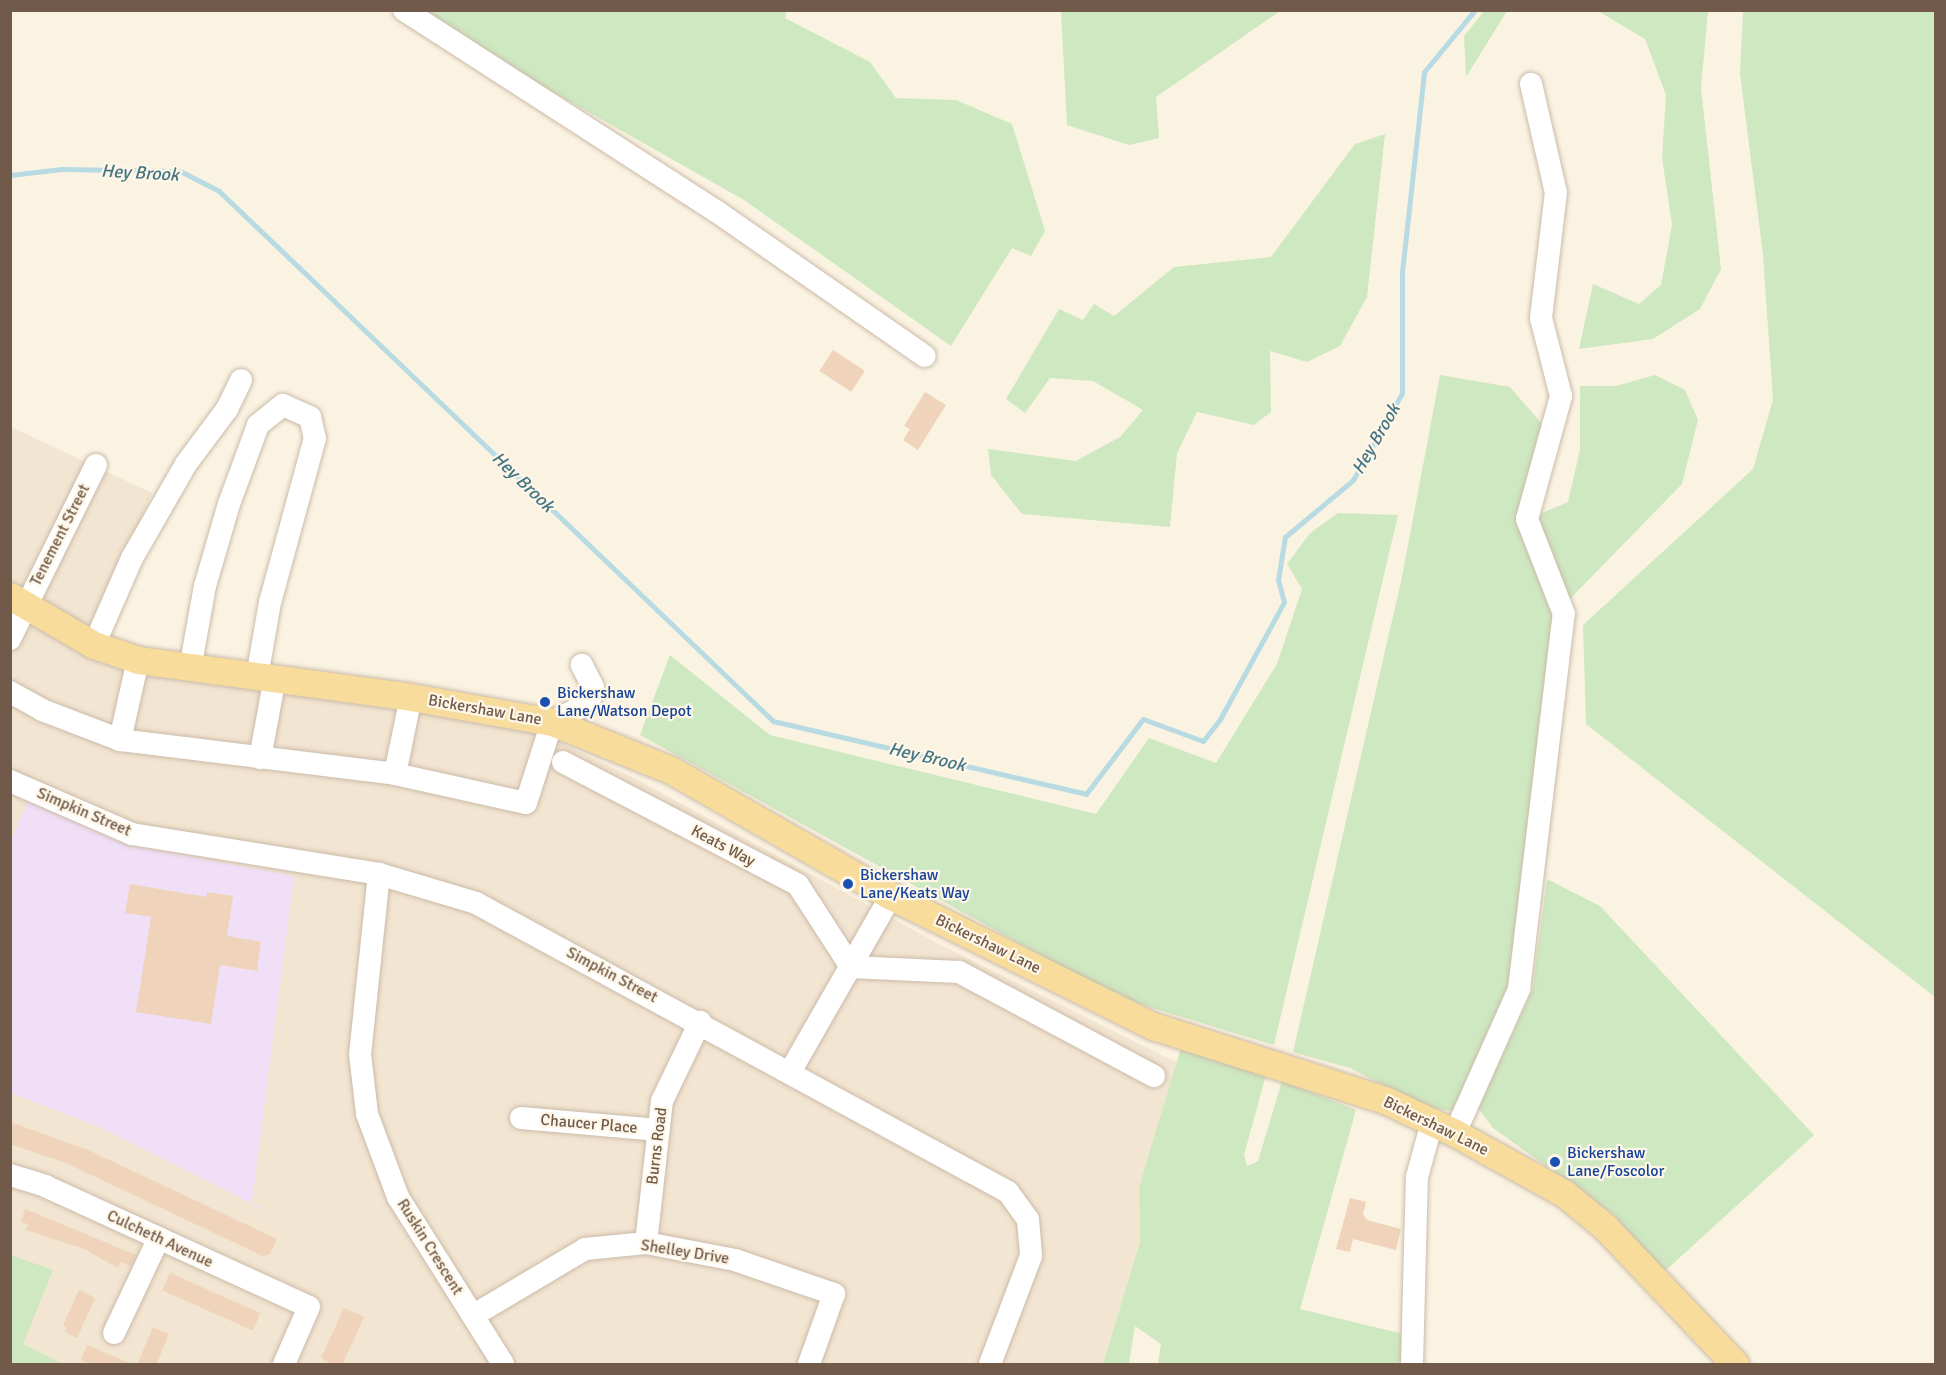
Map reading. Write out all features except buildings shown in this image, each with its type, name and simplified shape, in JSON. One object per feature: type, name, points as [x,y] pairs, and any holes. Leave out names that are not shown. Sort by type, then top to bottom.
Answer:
[{"type":"main road","name":"Bickershaw Lane","points":[[17,601],[94,645],[138,660],[190,669],[411,697],[552,722],[671,770],[891,896],[1153,1026],[1385,1100],[1444,1127],[1565,1194],[1605,1227],[1735,1365]]},
{"type":"street","points":[[404,10],[716,211],[925,356]]},
{"type":"street","points":[[1412,1365],[1417,1177],[1519,989],[1564,614],[1527,519],[1561,396],[1541,318],[1556,193],[1531,84]]},
{"type":"street","points":[[94,645],[132,558],[241,380]]},
{"type":"street","points":[[190,669],[205,586],[229,504],[258,425],[283,405],[310,417],[315,427],[314,453],[270,602],[260,758]]},
{"type":"street","name":"Tenement Street","points":[[10,639],[17,601],[96,465]]},
{"type":"street","points":[[120,740],[138,660]]},
{"type":"street","points":[[10,692],[42,710],[120,740],[396,774],[526,803],[552,722],[588,703],[593,687],[582,665]]},
{"type":"street","points":[[396,774],[411,697]]},
{"type":"street","name":"Keats Way","points":[[562,762],[798,885],[851,966]]},
{"type":"street","name":"Simpkin Street","points":[[10,782],[132,834],[379,874],[476,903],[700,1022],[1008,1192],[1028,1220],[1031,1256],[990,1365]]},
{"type":"street","name":"Ruskin Crescent","points":[[379,874],[360,1054],[367,1114],[398,1197],[474,1315],[503,1365]]},
{"type":"street","points":[[790,1072],[891,896]]},
{"type":"street","points":[[851,966],[959,972],[1154,1076]]},
{"type":"street","name":"Burns Road","points":[[646,1243],[662,1101],[700,1022]]},
{"type":"street","name":"Chaucer Place","points":[[521,1118],[657,1130]]},
{"type":"street","name":"Culcheth Avenue","points":[[10,1175],[159,1238],[309,1307],[284,1365]]},
{"type":"street","points":[[114,1332],[159,1238]]},
{"type":"street","name":"Shelley Drive","points":[[474,1315],[585,1249],[646,1243],[735,1260],[834,1294],[809,1365]]},
{"type":"shaded area","points":[[11,427],[152,493],[85,653],[122,667],[349,702],[515,721],[638,780],[939,944],[1178,1063],[1139,1187],[1140,1242],[1103,1364],[11,1364]]},
{"type":"shaded area","points":[[28,801],[128,845],[294,876],[252,1202],[268,1212],[101,1128],[11,1093],[11,840]]},
{"type":"green space","points":[[1061,10],[1280,11],[1156,97],[1159,138],[1129,145],[1067,125]]},
{"type":"green space","points":[[1485,10],[1507,11],[1466,77],[1464,36]]},
{"type":"green space","points":[[410,11],[787,11],[785,18],[870,62],[896,98],[956,100],[1012,124],[1045,231],[1031,256],[1012,248],[951,346],[744,200]]},
{"type":"green space","points":[[1598,11],[1708,11],[1701,88],[1721,269],[1700,309],[1653,339],[1579,349],[1593,284],[1639,304],[1661,285],[1672,225],[1662,158],[1666,95],[1645,39]]},
{"type":"green space","points":[[1743,11],[1935,11],[1935,997],[1586,724],[1583,625],[1753,469],[1773,400],[1763,255],[1740,73]]},
{"type":"green space","points":[[1385,134],[1367,297],[1340,346],[1307,362],[1270,351],[1271,412],[1254,425],[1197,412],[1177,453],[1170,527],[1022,514],[991,475],[988,449],[1076,461],[1120,437],[1143,410],[1093,381],[1050,378],[1025,413],[1006,399],[1059,309],[1083,320],[1094,304],[1114,316],[1174,267],[1271,257],[1355,144]]},
{"type":"green space","points":[[1440,375],[1510,387],[1543,425],[1519,522],[1555,616],[1510,984],[1472,1080],[1452,1111],[1425,1107],[1350,1068],[1293,1052],[1402,577]]},
{"type":"green space","points":[[1655,375],[1685,390],[1698,420],[1682,484],[1567,602],[1537,526],[1542,513],[1568,502],[1580,450],[1580,386],[1616,386]]},
{"type":"green space","points":[[1338,513],[1398,515],[1274,1045],[1139,1004],[1079,976],[640,735],[670,655],[770,735],[1096,814],[1149,738],[1216,763],[1277,664],[1302,589],[1287,564],[1310,533]]},
{"type":"green space","points":[[1547,879],[1600,906],[1814,1135],[1664,1272],[1614,1215],[1493,1128],[1478,1108],[1532,991]]},
{"type":"green space","points":[[1181,1048],[1266,1075],[1244,1155],[1247,1166],[1258,1161],[1282,1081],[1356,1110],[1300,1309],[1403,1334],[1403,1364],[1158,1364],[1161,1344],[1135,1326],[1129,1364],[1103,1364],[1140,1242],[1139,1187]]},
{"type":"green space","points":[[11,1255],[53,1270],[23,1344],[63,1364],[11,1364]]},
{"type":"waterway","name":"Hey Brook","points":[[10,175],[62,169],[180,171],[219,191],[773,721],[1086,794],[1143,719],[1203,741],[1220,719],[1284,602],[1278,580],[1285,537],[1353,480],[1402,393],[1402,272],[1424,72],[1475,10]]},
{"type":"place","name":"Bickershaw Lane/Watson Depot","points":[[545,702]]},
{"type":"place","name":"Bickershaw Lane/Keats Way","points":[[848,884]]},
{"type":"place","name":"Bickershaw Lane/Foscolor","points":[[1555,1162]]}]
